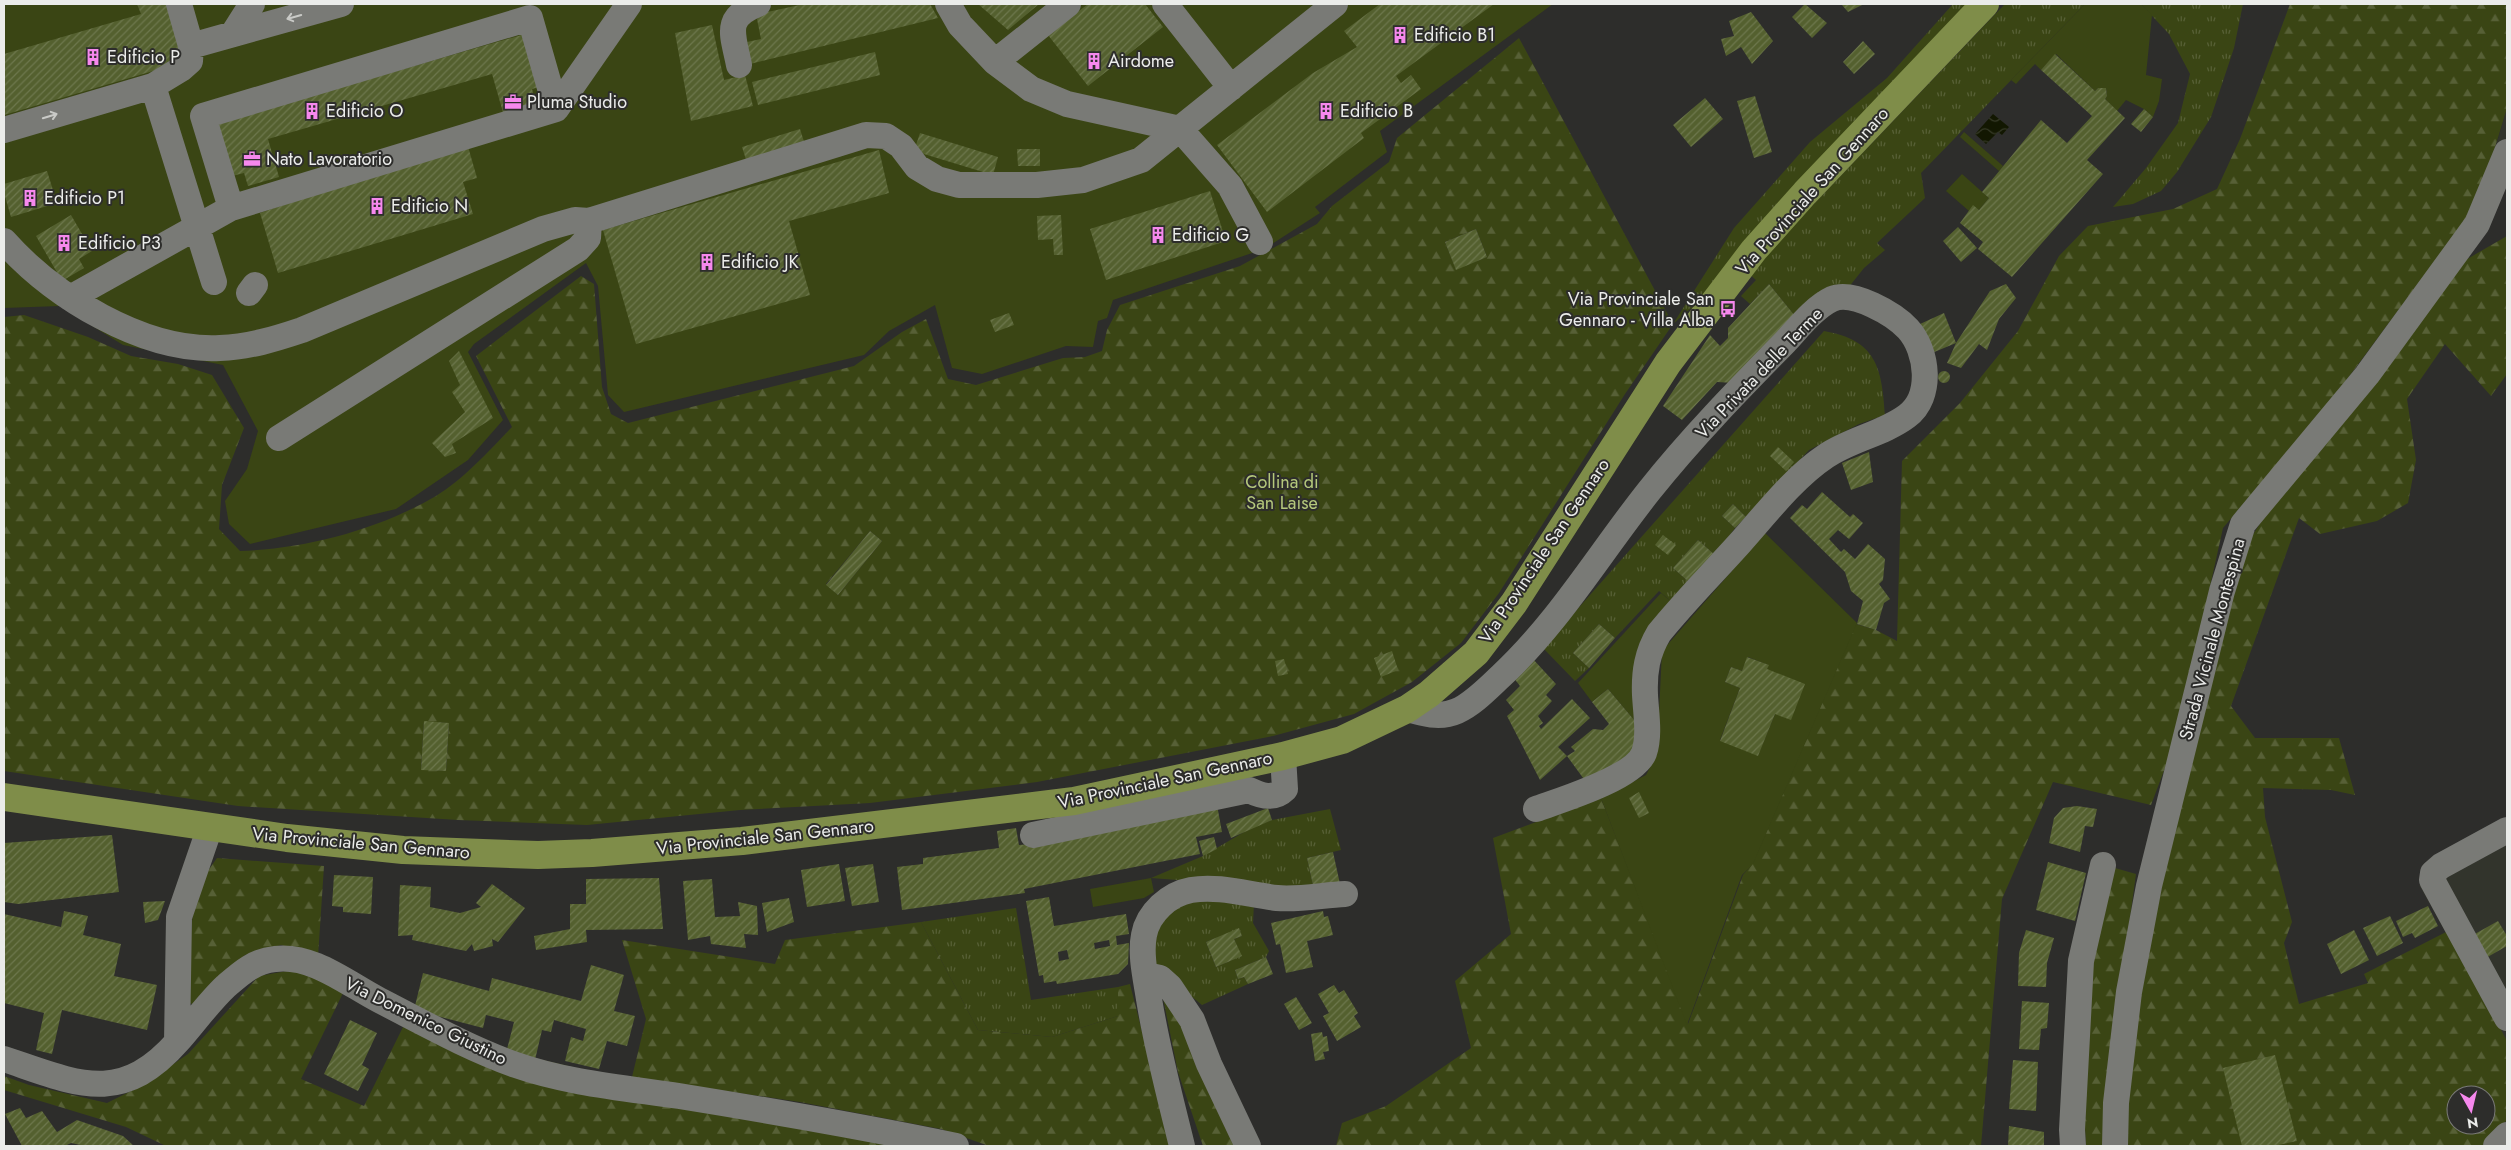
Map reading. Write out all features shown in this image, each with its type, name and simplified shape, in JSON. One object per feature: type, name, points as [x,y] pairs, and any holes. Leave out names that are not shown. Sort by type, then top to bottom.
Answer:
[{"type":"main road","name":"Via Provinciale San Gennaro","points":[[4,797],[287,838],[403,850],[538,855],[592,854],[742,841],[1046,804],[1112,794],[1283,756],[1342,740],[1407,709],[1429,694],[1476,653],[1514,603],[1668,363],[1754,250],[1805,193],[1985,4]]},
{"type":"street","points":[[4,130],[152,86],[181,69],[190,60],[192,46],[179,4]]},
{"type":"street","points":[[233,34],[252,4]]},
{"type":"street","points":[[192,46],[341,4]]},
{"type":"street","points":[[70,298],[177,240],[222,213],[556,109],[629,4]]},
{"type":"street","points":[[739,65],[731,27],[744,10],[758,4]]},
{"type":"street","points":[[948,4],[960,25],[995,62],[1031,89],[1066,104],[1180,129],[1230,186],[1260,242]]},
{"type":"street","points":[[995,62],[1068,4]]},
{"type":"street","points":[[1166,4],[1231,88]]},
{"type":"street","points":[[4,241],[38,275],[70,298],[108,320],[162,340],[218,349],[244,346],[302,330],[559,223],[575,220],[589,221],[866,135],[886,136],[901,146],[917,167],[937,179],[959,185],[991,186],[1083,180],[1113,171],[1141,160],[1336,4]]},
{"type":"street","points":[[222,213],[203,116],[222,110],[530,18],[556,109]]},
{"type":"street","points":[[152,86],[214,282]]},
{"type":"street","name":"Strada Vicinale Montespina","points":[[2114,1146],[2116,1103],[2129,992],[2149,886],[2222,591],[2243,524],[2367,375],[2477,224],[2507,152]]},
{"type":"street","points":[[279,438],[578,248],[588,238],[589,221]]},
{"type":"street","name":"Via Privata delle Terme","points":[[1407,709],[1435,716],[1457,711],[1488,689],[1522,656],[1561,612],[1649,490],[1787,340],[1822,306],[1831,300],[1850,297],[1871,305],[1897,320],[1908,329],[1921,354],[1925,383],[1917,406],[1909,415],[1845,445],[1817,462],[1774,505],[1659,633],[1646,663],[1647,741],[1643,755],[1634,765],[1619,776],[1598,786],[1536,809]]},
{"type":"street","points":[[1033,835],[1248,790],[1262,796],[1272,796],[1285,789],[1283,756]]},
{"type":"street","points":[[177,1042],[179,917],[210,827]]},
{"type":"street","points":[[2507,830],[2440,866],[2433,874],[2432,880],[2507,1018]]},
{"type":"street","points":[[2073,1146],[2072,1130],[2081,962],[2103,865]]},
{"type":"street","points":[[1182,1146],[1156,1043],[1146,975],[1144,935],[1151,918],[1161,905],[1176,895],[1190,890],[1205,889],[1279,898],[1345,894]]},
{"type":"street","name":"Via Domenico Giustino","points":[[4,1059],[67,1080],[114,1084],[135,1078],[156,1063],[177,1042],[216,995],[251,965],[274,958],[295,958],[325,970],[466,1044],[518,1066],[575,1080],[857,1125],[956,1146]]},
{"type":"street","points":[[1146,975],[1160,978],[1170,987],[1192,1020],[1209,1064],[1248,1146]]},
{"type":"street","points":[[2496,1146],[2507,1135]]},
{"type":"shaded area","points":[[2507,108],[2507,186],[2493,156]]},
{"type":"shaded area","points":[[2507,831],[2507,1043],[2419,885]]},
{"type":"green space","points":[[4,4],[1553,4],[1380,131],[1387,152],[1315,207],[1320,213],[1264,249],[1113,300],[1107,318],[1098,321],[1093,347],[1066,346],[982,374],[952,368],[935,305],[889,331],[864,355],[624,412],[608,395],[598,286],[586,263],[474,344],[468,352],[503,420],[468,460],[396,509],[250,544],[229,524],[225,501],[247,469],[258,431],[223,365],[123,345],[60,306],[4,308]]},
{"type":"green space","points":[[1953,4],[1974,4],[1720,283],[1673,324],[1734,228],[1810,142],[1887,78]]},
{"type":"green space","points":[[2005,4],[2085,4],[1921,173],[1925,198],[1877,243],[1885,250],[1864,268],[1848,288],[1795,316],[1769,284],[1750,304],[1741,296],[1756,280],[1748,273]]},
{"type":"green space","points":[[2085,4],[2141,4],[2152,15],[2146,75],[2162,79],[2159,101],[2153,117],[2144,109],[2126,100],[2117,111],[2105,99],[2107,96],[2106,88],[2098,88],[2095,91],[2056,54],[2041,70],[2035,64],[2016,84],[2011,80]]},
{"type":"green space","points":[[2141,4],[2243,4],[2234,48],[2211,117],[2177,172],[2161,191],[2133,204],[2113,207],[2146,168],[2178,123],[2190,74],[2169,34]]},
{"type":"green space","points":[[2290,4],[2507,4],[2507,108],[2478,203],[2336,394],[2223,528],[2176,739],[2151,805],[2053,782],[2002,899],[1981,1146],[1336,1146],[1342,1123],[1386,1106],[1471,1048],[1455,981],[1511,934],[1493,838],[1601,798],[1688,1024],[1743,875],[1753,863],[1856,624],[1876,630],[1897,641],[1902,461],[1960,403],[2018,331],[2059,256],[2088,226],[2173,209],[2217,189],[2240,139]]},
{"type":"green space","name":"Collina di San Laise","points":[[1519,38],[1673,324],[1625,394],[1499,593],[1461,643],[1412,682],[1354,714],[1273,736],[1037,782],[870,803],[740,810],[587,825],[458,820],[238,806],[4,771],[4,317],[24,315],[88,337],[131,356],[178,364],[212,375],[244,428],[222,485],[219,529],[240,551],[291,546],[342,535],[414,508],[456,482],[476,464],[512,427],[476,356],[581,276],[594,284],[602,387],[611,414],[628,423],[854,366],[902,332],[926,319],[948,379],[976,385],[1063,358],[1085,357],[1102,351],[1107,330],[1120,305],[1240,266],[1317,224],[1332,206],[1389,162],[1397,138]],"holes":[[[1476,229],[1487,257],[1456,269],[1445,242]],[[870,531],[882,541],[838,595],[826,584]],[[424,722],[449,723],[446,771],[421,769]]]},
{"type":"green space","points":[[1964,132],[2003,166],[1999,171],[1960,137]]},
{"type":"green space","points":[[1962,174],[1989,198],[1979,210],[1973,206],[1969,211],[1946,191]]},
{"type":"green space","points":[[2507,236],[2507,374],[2491,396],[2445,344],[2407,399],[2416,460],[2408,503],[2377,521],[2320,534],[2299,518],[2231,706],[2255,738],[2339,738],[2355,795],[2331,790],[2263,788],[2265,817],[2292,922],[2284,943],[2299,1004],[2368,983],[2364,974],[2448,931],[2507,1041],[2507,1120],[2496,1131],[2496,1085],[2446,1085],[2446,1135],[2493,1135],[2482,1146],[2121,1146],[2138,1012],[2164,872],[2241,553],[2283,488],[2462,262]]},
{"type":"green space","points":[[1824,331],[1855,341],[1873,358],[1882,383],[1885,415],[1859,424],[1809,450],[1746,517],[1733,504],[1722,516],[1735,528],[1715,555],[1698,540],[1673,568],[1690,583],[1673,603],[1659,591],[1615,638],[1599,624],[1573,653],[1589,668],[1575,681],[1543,648]]},
{"type":"green space","points":[[1765,533],[1857,623],[1753,864],[1742,875],[1687,1025],[1601,798],[1646,775],[1657,754],[1662,651]],"holes":[[[1748,657],[1768,665],[1767,669],[1775,714],[1758,755],[1720,740],[1740,688],[1725,682],[1731,667],[1742,671]]]},
{"type":"green space","points":[[1661,593],[1673,603],[1640,727],[1608,689],[1592,702],[1578,683]]},
{"type":"green space","points":[[1330,809],[1341,850],[1307,858],[1314,890],[1151,878],[1203,856],[1251,828],[1272,820]]},
{"type":"green space","points":[[217,858],[324,866],[318,957],[281,945],[245,955],[193,1005],[185,999],[195,889]]},
{"type":"green space","points":[[2108,866],[2136,874],[2114,1034],[2105,1146],[2086,1146],[2083,1091],[2089,957]]},
{"type":"green space","points":[[1151,878],[1154,892],[1144,898],[1093,907],[1090,889]]},
{"type":"green space","points":[[1188,898],[1254,903],[1253,923],[1269,951],[1266,957],[1235,970],[1238,979],[1244,977],[1248,984],[1202,1005],[1154,966],[1150,930]],"holes":[[[1239,929],[1242,936],[1234,939],[1241,956],[1216,967],[1206,942]]]},
{"type":"green space","points":[[1016,908],[1031,1000],[1118,987],[1118,1016],[1052,1037],[978,1030],[921,922]]},
{"type":"green space","points":[[921,922],[978,1030],[1052,1037],[1118,1016],[1118,987],[1130,984],[1171,1146],[989,1146],[941,1129],[800,1102],[632,1077],[646,1019],[622,940],[775,964],[785,940]]},
{"type":"green space","points":[[298,969],[344,991],[301,1079],[364,1106],[403,1027],[907,1146],[166,1146],[126,1127],[4,1090],[4,1076],[29,1085],[107,1103],[143,1085],[188,1054],[259,976]]},
{"type":"green space","points":[[1161,988],[1192,1040],[1236,1146],[1203,1146],[1178,1072]]},
{"type":"water","points":[[1993,114],[2009,127],[2002,135],[1998,132],[1986,144],[1975,134]]},
{"type":"building","name":"Edificio P","points":[[137,4],[170,4],[184,51],[170,66],[4,115],[4,54],[141,14]]},
{"type":"building","points":[[804,4],[930,4],[938,18],[750,64],[747,42],[761,39],[757,19],[763,13]]},
{"type":"building","points":[[978,4],[1039,4],[1008,30]]},
{"type":"building","name":"Airdome","points":[[1088,4],[1145,4],[1163,27],[1088,86],[1048,35]]},
{"type":"building","name":"Edificio B","points":[[1380,4],[1494,4],[1396,76],[1401,83],[1411,75],[1421,89],[1361,133],[1364,138],[1267,212],[1217,145],[1313,73],[1357,47],[1344,31]]},
{"type":"building","points":[[1805,4],[1827,23],[1812,38],[1792,17]]},
{"type":"building","points":[[1844,4],[1864,4],[1848,12],[1842,5]]},
{"type":"building","points":[[1751,12],[1773,41],[1752,64],[1741,47],[1726,56],[1721,39],[1734,36],[1729,21]]},
{"type":"building","points":[[712,25],[724,80],[745,75],[753,106],[691,121],[675,33]]},
{"type":"building","name":"Edificio O","points":[[525,34],[540,87],[532,89],[537,106],[504,116],[492,74],[268,139],[279,177],[248,186],[244,173],[232,176],[217,123]]},
{"type":"building","points":[[1863,41],[1875,54],[1854,74],[1843,62]]},
{"type":"building","points":[[875,52],[880,75],[758,105],[752,82]]},
{"type":"building","points":[[2055,54],[2095,91],[2098,88],[2106,88],[2107,96],[2105,99],[2125,118],[2087,160],[2103,174],[2012,277],[1978,249],[1983,242],[1960,223],[1973,205],[1979,210],[1989,198],[1982,192],[2041,120],[2067,143],[2092,116],[2041,70]]},
{"type":"building","points":[[1755,96],[1772,152],[1754,158],[1737,101]]},
{"type":"building","points":[[1705,98],[1723,119],[1691,147],[1673,125]]},
{"type":"building","points":[[2144,109],[2153,117],[2141,132],[2131,124]]},
{"type":"building","points":[[800,129],[806,148],[748,166],[742,147]]},
{"type":"building","points":[[920,133],[998,157],[993,175],[914,151]]},
{"type":"building","name":"Edificio N","points":[[467,143],[477,178],[463,182],[473,214],[278,273],[260,213]]},
{"type":"building","points":[[1017,149],[1040,149],[1040,166],[1018,166]]},
{"type":"building","name":"Edificio JK","points":[[879,150],[889,193],[789,221],[810,295],[636,344],[603,230]]},
{"type":"building","name":"Edificio P1","points":[[47,171],[57,203],[11,217],[4,193],[4,184]]},
{"type":"building","name":"Edificio G","points":[[1210,191],[1226,241],[1106,280],[1090,229]]},
{"type":"building","name":"Edificio P3","points":[[71,215],[92,251],[79,259],[84,268],[62,281],[36,236]]},
{"type":"building","points":[[1061,215],[1063,255],[1054,255],[1053,239],[1038,240],[1037,216]]},
{"type":"building","points":[[1958,227],[1977,248],[1961,262],[1943,241]]},
{"type":"building","points":[[1476,229],[1487,257],[1456,270],[1445,242]]},
{"type":"building","points":[[1769,284],[1795,316],[1734,383],[1717,382],[1682,420],[1663,406],[1710,335],[1720,346],[1728,338],[1728,328]]},
{"type":"building","points":[[2006,284],[2016,298],[1999,319],[1987,350],[1979,344],[1961,368],[1947,363],[1956,343],[1990,291]]},
{"type":"building","points":[[1009,313],[1014,325],[995,332],[990,320]]},
{"type":"building","points":[[1944,313],[1956,343],[1932,353],[1920,324]]},
{"type":"building","points":[[459,351],[493,418],[452,444],[456,453],[445,457],[432,443],[465,412],[452,392],[460,385],[449,361]]},
{"type":"building","points":[[1944,371],[1950,377],[1944,383],[1938,377]]},
{"type":"building","points":[[1778,447],[1794,462],[1786,471],[1770,456]]},
{"type":"building","points":[[1869,452],[1873,482],[1851,490],[1842,463]]},
{"type":"building","points":[[1822,492],[1850,517],[1853,514],[1863,523],[1849,539],[1838,530],[1829,539],[1841,552],[1844,549],[1855,559],[1868,544],[1885,559],[1883,580],[1879,584],[1890,599],[1884,603],[1876,630],[1857,624],[1863,601],[1851,591],[1845,572],[1790,518],[1802,505],[1807,509]]},
{"type":"building","points":[[1733,504],[1746,517],[1735,528],[1722,516]]},
{"type":"building","points":[[870,531],[882,541],[838,595],[826,585]]},
{"type":"building","points":[[1663,535],[1676,545],[1668,555],[1655,545]]},
{"type":"building","points":[[1698,540],[1715,555],[1690,583],[1673,568]]},
{"type":"building","points":[[1599,624],[1615,638],[1589,668],[1573,653]]},
{"type":"building","points":[[1392,651],[1398,670],[1381,677],[1374,658]]},
{"type":"building","points":[[1747,657],[1769,665],[1767,669],[1805,684],[1791,720],[1775,714],[1758,756],[1720,741],[1740,688],[1725,682],[1731,667],[1742,671]]},
{"type":"building","points":[[1532,658],[1556,684],[1546,695],[1552,701],[1538,716],[1543,723],[1539,726],[1541,729],[1572,699],[1590,718],[1558,747],[1567,756],[1540,780],[1507,716],[1514,710],[1506,700],[1520,686],[1513,677]]},
{"type":"building","points":[[1284,659],[1288,674],[1278,676],[1275,661]]},
{"type":"building","points":[[1608,689],[1640,727],[1639,743],[1626,759],[1586,782],[1567,756],[1575,751],[1571,747],[1593,729],[1603,730],[1609,724],[1592,702]]},
{"type":"building","points":[[424,721],[449,723],[446,771],[421,770]]},
{"type":"building","points":[[1639,792],[1649,813],[1639,818],[1629,798]]},
{"type":"building","points":[[1217,805],[1222,832],[1196,837],[1200,854],[1024,889],[1025,893],[902,910],[897,867],[923,864],[923,858],[999,848],[997,831],[1016,828],[1019,845],[1032,844]]},
{"type":"building","points":[[2077,806],[2097,809],[2093,827],[2085,826],[2080,852],[2049,843],[2054,818],[2063,808]]},
{"type":"building","points":[[1268,808],[1272,820],[1231,838],[1226,824]]},
{"type":"building","points":[[112,835],[119,892],[18,904],[4,902],[4,843]]},
{"type":"building","points":[[1214,837],[1217,849],[1203,856],[1199,841]]},
{"type":"building","points":[[1333,852],[1340,884],[1314,890],[1307,858]]},
{"type":"building","points":[[2048,862],[2086,873],[2075,921],[2036,910]]},
{"type":"building","points":[[839,864],[845,901],[807,907],[801,870]]},
{"type":"building","points":[[873,864],[879,902],[852,906],[845,868]]},
{"type":"building","points":[[334,875],[373,877],[371,914],[343,912],[343,907],[332,906]]},
{"type":"building","points":[[659,878],[663,929],[586,930],[587,942],[536,950],[534,936],[570,929],[570,904],[586,904],[586,879]]},
{"type":"building","points":[[712,879],[715,917],[740,916],[738,902],[757,906],[758,935],[744,934],[746,948],[711,944],[710,936],[688,940],[683,881]]},
{"type":"building","points":[[492,884],[525,908],[498,942],[492,939],[493,946],[474,951],[472,944],[466,951],[412,940],[413,935],[398,936],[400,885],[431,887],[430,907],[460,913],[481,907],[476,903]]},
{"type":"building","points":[[1049,897],[1054,926],[1126,914],[1129,934],[1116,936],[1117,945],[1129,943],[1128,964],[1118,974],[1057,984],[1056,981],[1044,983],[1043,975],[1039,976],[1026,901]],"holes":[[[1109,940],[1110,946],[1095,949],[1094,943]],[[1067,950],[1069,959],[1059,961],[1058,952]]]},
{"type":"building","points":[[789,898],[794,922],[767,932],[762,903]]},
{"type":"building","points":[[165,901],[158,920],[145,923],[143,902]]},
{"type":"building","points":[[2428,906],[2438,926],[2415,938],[2412,933],[2403,937],[2396,921]]},
{"type":"building","points":[[64,911],[88,916],[83,935],[121,944],[114,976],[157,985],[147,1030],[62,1010],[52,1054],[36,1050],[44,1013],[4,1003],[4,914],[61,927]]},
{"type":"building","points":[[1323,911],[1324,917],[1328,916],[1333,935],[1307,941],[1313,967],[1286,973],[1280,944],[1276,945],[1271,923]]},
{"type":"building","points":[[2390,916],[2403,943],[2377,956],[2363,928]]},
{"type":"building","points":[[2498,921],[2507,936],[2507,946],[2484,959],[2473,935]]},
{"type":"building","points":[[1239,928],[1242,936],[1234,939],[1242,956],[1216,967],[1206,942]]},
{"type":"building","points":[[2026,930],[2054,938],[2047,963],[2046,987],[2018,986],[2019,953]]},
{"type":"building","points":[[2354,930],[2369,960],[2341,974],[2327,944]]},
{"type":"building","points":[[1266,957],[1273,974],[1248,984],[1244,977],[1238,979],[1235,970]]},
{"type":"building","points":[[591,965],[624,975],[614,1011],[635,1016],[627,1046],[607,1041],[599,1069],[565,1061],[571,1037],[583,1041],[586,1029],[554,1020],[551,1032],[542,1030],[535,1060],[506,1053],[514,1022],[486,1015],[483,1028],[414,1010],[423,973],[489,991],[492,978],[581,1001]]},
{"type":"building","points":[[1334,985],[1339,993],[1344,990],[1358,1013],[1354,1016],[1361,1027],[1337,1041],[1323,1016],[1329,1013],[1318,994]]},
{"type":"building","points":[[1296,997],[1312,1023],[1299,1030],[1284,1004]]},
{"type":"building","points":[[2022,1001],[2049,1003],[2047,1028],[2041,1029],[2039,1050],[2019,1049]]},
{"type":"building","points":[[350,1020],[377,1033],[362,1065],[369,1069],[358,1091],[324,1074]]},
{"type":"building","points":[[1322,1032],[1323,1037],[1327,1036],[1329,1051],[1323,1052],[1325,1059],[1315,1061],[1311,1034]]},
{"type":"building","points":[[2275,1055],[2297,1141],[2273,1146],[2242,1146],[2223,1068]]},
{"type":"building","points":[[2013,1060],[2038,1062],[2036,1111],[2009,1109]]},
{"type":"building","points":[[20,1108],[26,1118],[42,1111],[57,1132],[77,1120],[123,1136],[134,1146],[85,1146],[71,1143],[65,1146],[22,1146],[5,1114]]},
{"type":"building","points":[[2009,1126],[2044,1132],[2044,1146],[2008,1146]]},
{"type":"place","name":"Edificio B1","points":[[1400,35]]},
{"type":"place","name":"Edificio P","points":[[93,57]]},
{"type":"place","name":"Airdome","points":[[1094,61]]},
{"type":"place","name":"Pluma Studio","points":[[513,102]]},
{"type":"place","name":"Edificio O","points":[[312,111]]},
{"type":"place","name":"Edificio B","points":[[1326,111]]},
{"type":"place","name":"Nato Lavoratorio","points":[[252,159]]},
{"type":"place","name":"Edificio P1","points":[[30,198]]},
{"type":"place","name":"Edificio N","points":[[377,206]]},
{"type":"place","name":"Edificio G","points":[[1158,235]]},
{"type":"place","name":"Edificio P3","points":[[64,243]]},
{"type":"place","name":"Edificio JK","points":[[707,262]]},
{"type":"place","name":"Via Provinciale San Gennaro - Villa Alba","points":[[1728,309]]}]
